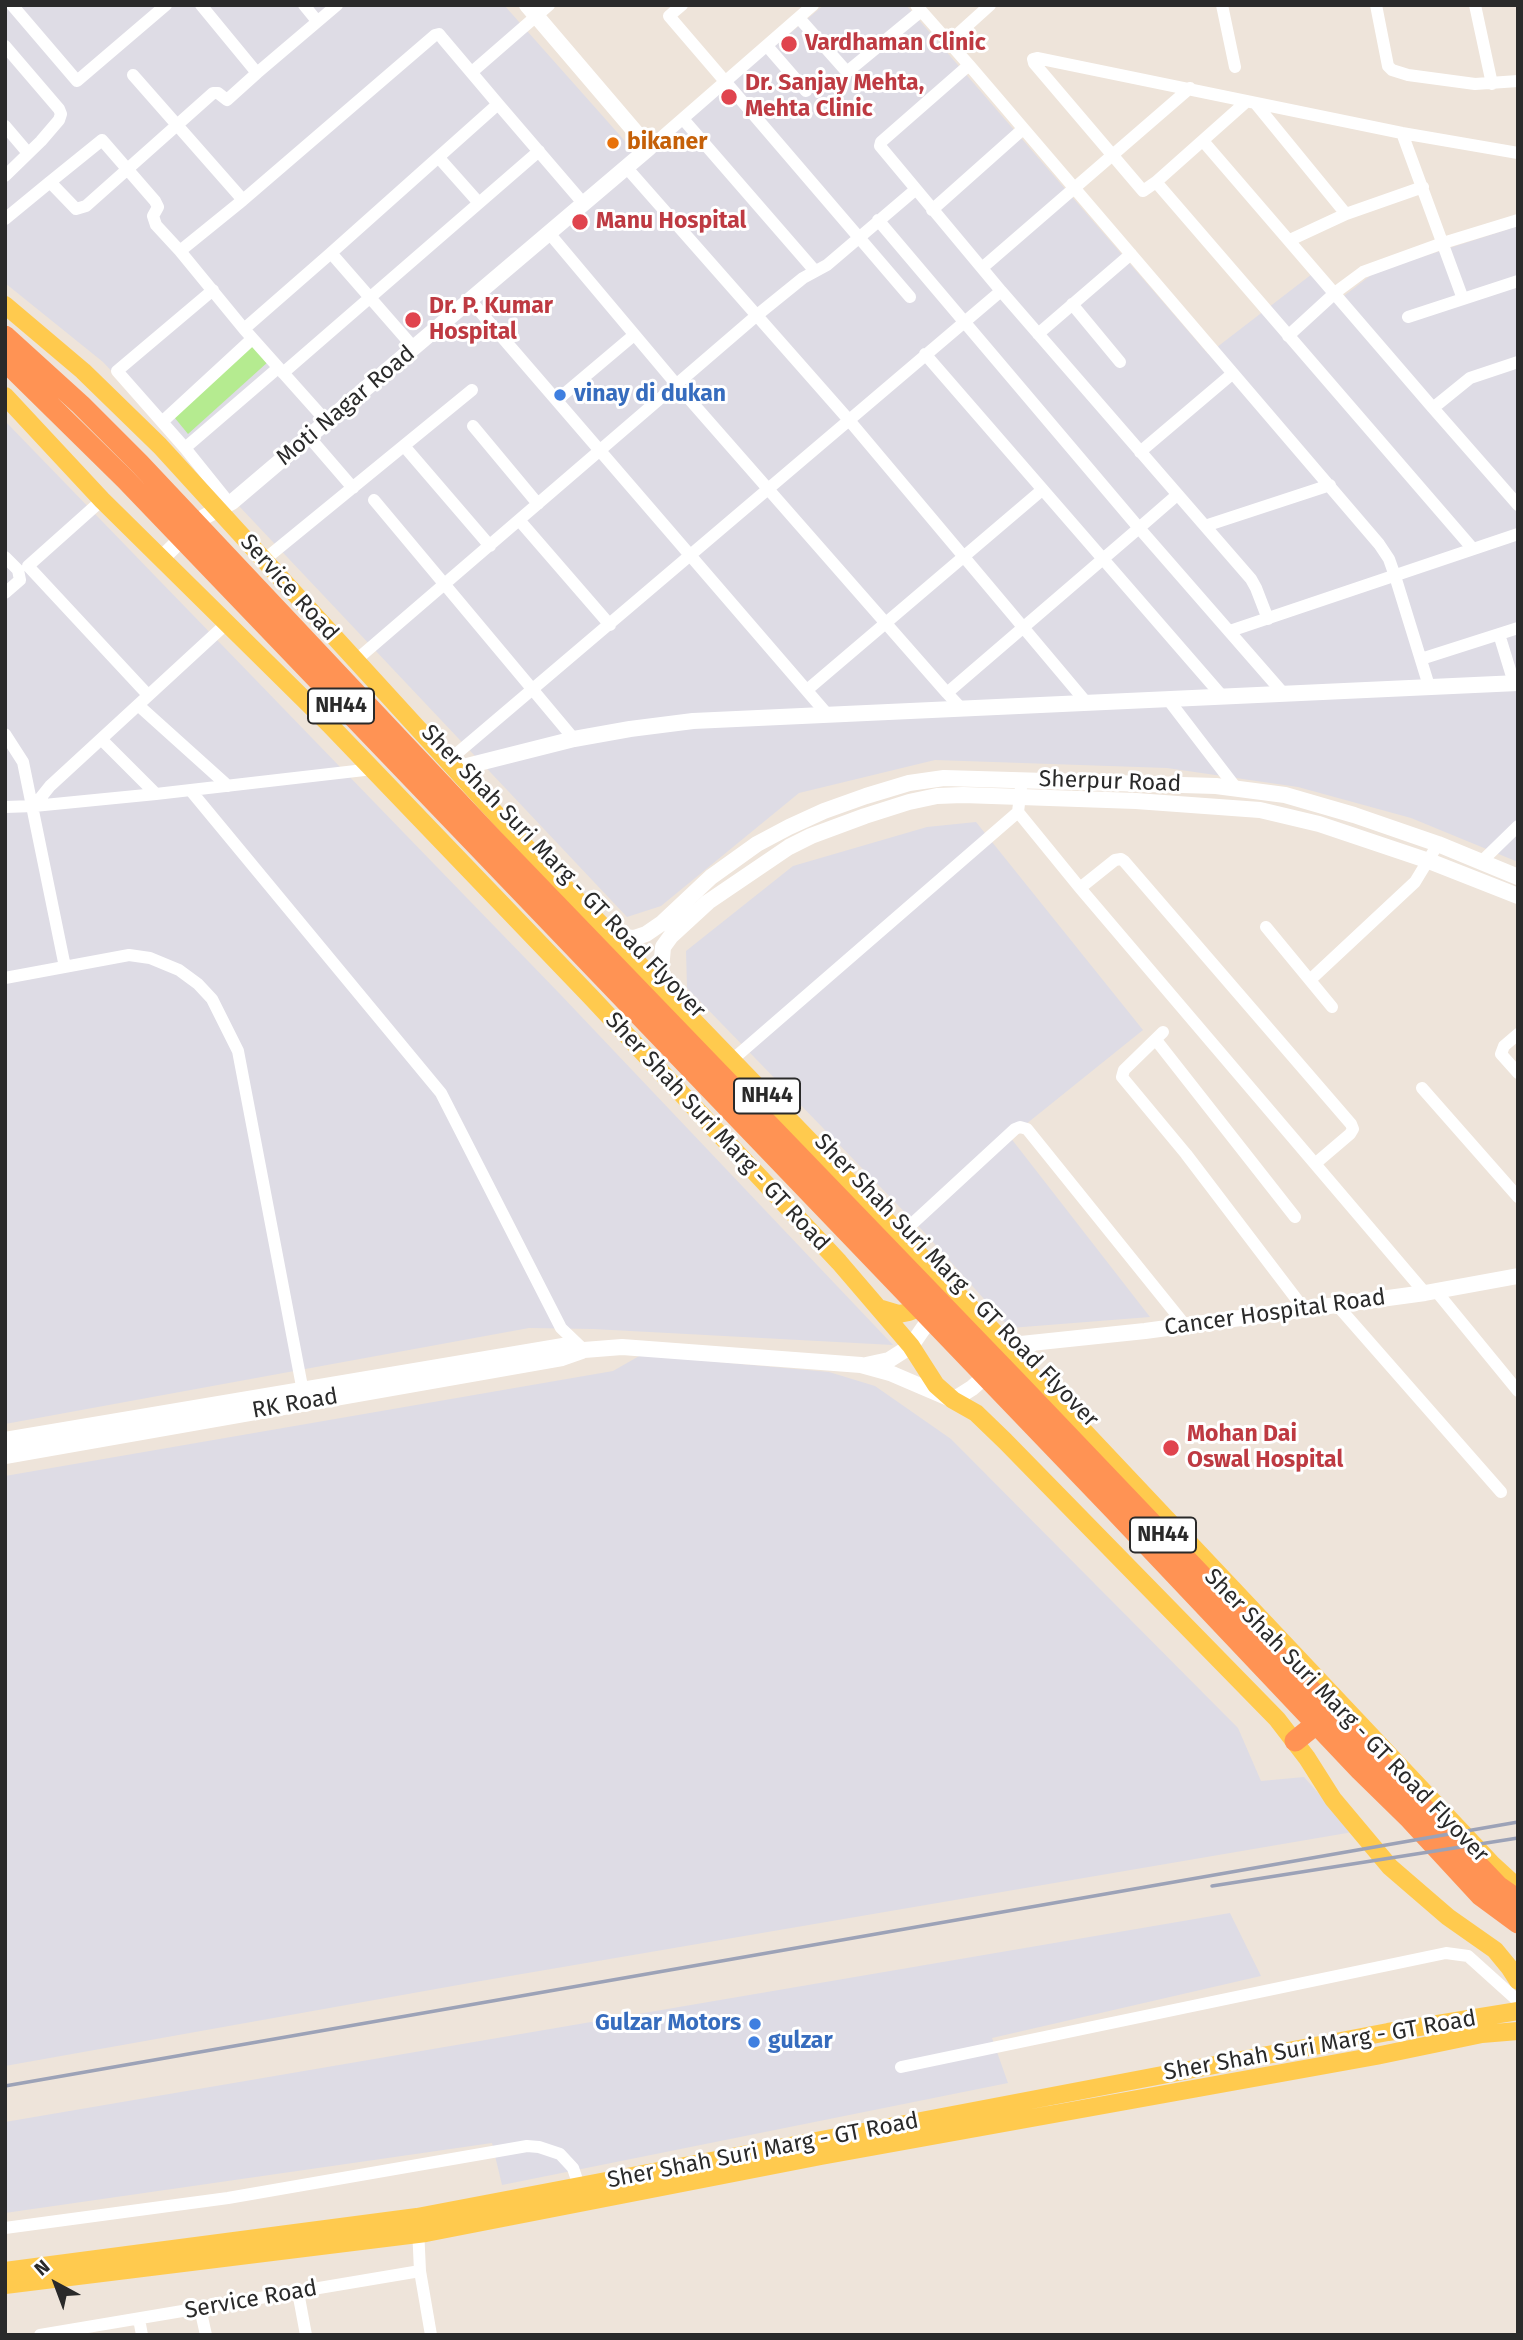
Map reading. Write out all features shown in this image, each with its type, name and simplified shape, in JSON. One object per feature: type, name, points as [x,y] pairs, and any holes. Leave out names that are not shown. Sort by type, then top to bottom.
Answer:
[{"type":"highway","name":"Sher Shah Suri Marg - GT Road Flyover","points":[[5,336],[81,405],[209,553],[920,1282],[1009,1388],[1316,1724],[1418,1814],[1469,1854],[1498,1886],[1518,1900]]},
{"type":"highway","name":"Sher Shah Suri Marg - GT Road Flyover","points":[[5,361],[179,520]]},
{"type":"highway","name":"Sher Shah Suri Marg - GT Road Flyover","points":[[1009,1388],[1327,1698],[1418,1814],[1447,1859],[1480,1895],[1518,1923]]},
{"type":"highway","points":[[1301,1749],[1316,1724]]},
{"type":"main road","name":"Service Road","points":[[5,305],[127,412],[224,506],[264,560],[355,661],[606,928]]},
{"type":"main road","points":[[5,396],[102,500],[373,769]]},
{"type":"main road","name":"Sher Shah Suri Marg - GT Road","points":[[373,769],[804,1224],[911,1346],[926,1372],[953,1400],[976,1413],[1005,1441],[1250,1690],[1301,1749],[1333,1799],[1380,1856],[1448,1917],[1495,1950],[1518,1982]]},
{"type":"main road","name":"NH44","points":[[606,928],[900,1235],[920,1282],[972,1309],[1012,1353]]},
{"type":"main road","points":[[879,1308],[899,1314],[919,1308],[932,1292],[920,1282]]},
{"type":"main road","points":[[1012,1353],[1327,1698],[1354,1717],[1490,1863],[1518,1888]]},
{"type":"main road","name":"Sher Shah Suri Marg - GT Road","points":[[418,2234],[579,2186],[1388,2032],[1518,2011]]},
{"type":"main road","name":"Sher Shah Suri Marg - GT Road","points":[[7,2272],[418,2234],[821,2155],[1376,2056],[1482,2034],[1518,2031]]},
{"type":"street","points":[[12,5],[77,80],[166,5]]},
{"type":"street","points":[[201,5],[257,73]]},
{"type":"street","points":[[304,5],[317,21]]},
{"type":"street","points":[[50,182],[72,206],[79,209],[86,206],[213,93],[218,93],[227,100],[337,5]]},
{"type":"street","points":[[660,5],[910,298]]},
{"type":"street","points":[[669,16],[682,5]]},
{"type":"street","points":[[472,72],[538,9],[649,148],[813,5]]},
{"type":"street","points":[[949,42],[990,5]]},
{"type":"street","points":[[1222,5],[1235,67]]},
{"type":"street","points":[[1376,5],[1388,66],[1392,70],[1448,81],[1492,83],[1518,80]]},
{"type":"street","points":[[1475,5],[1492,83]]},
{"type":"street","points":[[799,18],[847,72],[919,8],[1379,544],[1395,576],[1429,686]]},
{"type":"street","points":[[180,251],[439,34],[583,203]]},
{"type":"street","points":[[5,46],[61,112],[59,120],[5,176]]},
{"type":"street","points":[[767,46],[806,92]]},
{"type":"street","points":[[1251,103],[1146,190],[1140,190],[1034,62],[1034,58],[1402,133],[1518,153]]},
{"type":"street","points":[[969,65],[881,142],[881,150],[1251,579],[1268,619]]},
{"type":"street","points":[[134,75],[243,200]]},
{"type":"street","points":[[982,268],[1190,89]]},
{"type":"street","points":[[1251,103],[1346,214]]},
{"type":"street","points":[[162,422],[331,253],[499,104]]},
{"type":"street","points":[[683,119],[816,271]]},
{"type":"street","points":[[5,127],[28,153]]},
{"type":"street","points":[[932,210],[1023,129]]},
{"type":"street","points":[[1402,133],[1464,299]]},
{"type":"street","points":[[5,219],[102,140],[157,203],[154,220],[248,334],[327,422]]},
{"type":"street","points":[[1203,141],[1518,505]]},
{"type":"street","name":"Moti Nagar Road","points":[[161,559],[204,517],[224,506],[309,437],[649,148]]},
{"type":"street","points":[[185,448],[370,297],[539,151]]},
{"type":"street","points":[[439,158],[478,203]]},
{"type":"street","points":[[626,167],[848,419],[1086,702]]},
{"type":"street","points":[[1156,182],[1473,550]]},
{"type":"street","points":[[1290,240],[1346,214],[1423,187]]},
{"type":"street","points":[[355,661],[756,316],[827,265],[915,190]]},
{"type":"street","points":[[878,220],[1283,693]]},
{"type":"street","points":[[1289,336],[1336,292],[1363,272],[1518,220]]},
{"type":"street","points":[[549,233],[767,489],[960,707]]},
{"type":"street","points":[[331,253],[414,348]]},
{"type":"street","points":[[1038,334],[1131,254]]},
{"type":"street","points":[[1408,317],[1518,281]]},
{"type":"street","points":[[213,290],[117,371],[185,448],[224,506]]},
{"type":"street","points":[[451,765],[533,689],[1001,291]]},
{"type":"street","points":[[470,300],[827,714]]},
{"type":"street","points":[[1072,304],[1121,362]]},
{"type":"street","points":[[557,400],[634,335]]},
{"type":"street","points":[[925,354],[1222,696]]},
{"type":"street","points":[[1433,408],[1470,378],[1518,362]]},
{"type":"street","points":[[1140,452],[1233,374]]},
{"type":"street","points":[[264,560],[472,390]]},
{"type":"street","points":[[472,426],[538,504]]},
{"type":"street","points":[[309,437],[353,488]]},
{"type":"street","points":[[404,446],[490,546]]},
{"type":"street","points":[[1205,526],[1331,485]]},
{"type":"street","points":[[807,690],[1042,490]]},
{"type":"street","points":[[947,692],[1178,495]]},
{"type":"street","points":[[102,500],[28,566],[148,695]]},
{"type":"street","points":[[373,500],[574,740]]},
{"type":"street","points":[[519,520],[610,625]]},
{"type":"street","points":[[1230,631],[1518,534]]},
{"type":"street","points":[[5,557],[18,570],[20,580],[5,593]]},
{"type":"street","points":[[34,806],[50,786],[226,624]]},
{"type":"street","points":[[1421,659],[1518,628]]},
{"type":"street","points":[[451,765],[631,729],[693,721],[1516,683],[1499,634]]},
{"type":"street","points":[[1167,698],[1236,788]]},
{"type":"street","points":[[138,705],[228,786]]},
{"type":"street","points":[[5,734],[23,762],[65,967]]},
{"type":"street","points":[[101,739],[156,794]]},
{"type":"street","points":[[5,807],[191,791],[373,769]]},
{"type":"street","name":"Sherpur Road","points":[[606,928],[622,937],[634,938],[646,934],[662,923],[711,877],[757,844],[824,811],[866,796],[926,780],[965,777],[1216,786],[1285,795],[1318,803],[1438,844],[1518,877]]},
{"type":"street","points":[[1022,779],[1020,804],[1080,888],[1315,1163],[1518,1391]]},
{"type":"street","points":[[1214,805],[1216,786]]},
{"type":"street","points":[[191,791],[441,1093],[561,1328],[584,1350]]},
{"type":"street","name":"Sherpur Road","points":[[673,997],[661,970],[663,947],[671,936],[708,902],[789,847],[865,816],[937,796],[963,795],[1020,804],[1214,805],[1289,816],[1429,861],[1518,896]]},
{"type":"street","points":[[732,1060],[1020,804]]},
{"type":"street","points":[[1490,885],[1489,864],[1518,826]]},
{"type":"street","points":[[1310,980],[1406,892],[1423,872],[1438,844]]},
{"type":"street","points":[[1080,888],[1115,860],[1124,861],[1351,1124],[1353,1129],[1350,1134],[1315,1163]]},
{"type":"street","points":[[711,877],[725,891]]},
{"type":"street","points":[[1266,927],[1332,1007]]},
{"type":"street","points":[[5,978],[129,955],[150,958],[179,970],[212,999],[238,1051],[304,1396]]},
{"type":"street","points":[[1518,1034],[1504,1046],[1501,1054],[1518,1073]]},
{"type":"street","points":[[1295,1217],[1160,1036],[1124,1070],[1122,1077],[1186,1154],[1304,1309]]},
{"type":"street","points":[[1422,1088],[1518,1197]]},
{"type":"street","points":[[900,1235],[1014,1129],[1027,1129],[1185,1325]]},
{"type":"street","name":"Cancer Hospital Road","points":[[1032,1344],[1431,1292],[1518,1276]]},
{"type":"street","points":[[861,1365],[889,1360],[911,1346],[939,1308],[956,1303],[972,1309]]},
{"type":"street","points":[[1336,1304],[1501,1492]]},
{"type":"street","points":[[997,1335],[1013,1343],[1032,1344]]},
{"type":"street","points":[[861,1365],[890,1373],[953,1400],[972,1388],[1012,1353],[1032,1344]]},
{"type":"street","name":"RK Road","points":[[5,1455],[563,1346],[584,1350],[622,1347],[861,1365]]},
{"type":"street","name":"RK Road","points":[[5,1440],[304,1396]]},
{"type":"street","points":[[901,2067],[1446,1953],[1468,1955],[1518,2001]]},
{"type":"street","points":[[5,2228],[228,2198],[527,2146],[560,2154],[573,2168],[579,2186]]},
{"type":"street","points":[[418,2234],[420,2271],[431,2335]]},
{"type":"street","name":"Service Road","points":[[45,2334],[107,2329],[139,2319],[420,2271]]},
{"type":"street","points":[[298,2291],[306,2335]]},
{"type":"street","points":[[200,2308],[206,2335]]},
{"type":"street","points":[[139,2319],[142,2335]]},
{"type":"shaded area","points":[[5,5],[504,5],[640,158],[824,5],[906,5],[1208,354],[1312,274],[1336,302],[1375,272],[1518,226],[1518,862],[1411,818],[1298,787],[1167,768],[935,760],[799,793],[661,906],[627,917],[103,362],[5,283]]},
{"type":"shaded area","points":[[5,421],[559,993],[893,1345],[529,1328],[5,1424]]},
{"type":"shaded area","points":[[976,822],[1143,1030],[1010,1137],[1150,1317],[1010,1328],[924,1232],[687,988],[686,951],[793,866],[927,827]]},
{"type":"shaded area","points":[[641,1355],[829,1372],[875,1386],[951,1439],[1238,1728],[1261,1781],[1304,1777],[1353,1832],[475,1982],[5,2066],[5,1476],[613,1371]]},
{"type":"shaded area","points":[[1230,1913],[1261,1976],[992,2038],[1008,2083],[502,2185],[492,2143],[5,2213],[5,2122]]},
{"type":"green space","points":[[246,339],[269,361],[188,434],[170,412]]},
{"type":"railway","points":[[5,2086],[1518,1822]]},
{"type":"railway","points":[[1212,1886],[1518,1838]]},
{"type":"place","name":"Vardhaman Clinic","points":[[789,44]]},
{"type":"place","name":"Dr. Sanjay Mehta, Mehta Clinic","points":[[729,97]]},
{"type":"place","name":"bikaner","points":[[613,143]]},
{"type":"place","name":"Manu Hospital","points":[[580,222]]},
{"type":"place","name":"Dr. P. Kumar Hospital","points":[[413,320]]},
{"type":"place","name":"vinay di dukan","points":[[560,395]]},
{"type":"place","name":"Mohan Dai Oswal Hospital","points":[[1171,1448]]},
{"type":"place","name":"Gulzar Motors","points":[[755,2024]]},
{"type":"place","name":"gulzar","points":[[754,2042]]}]
